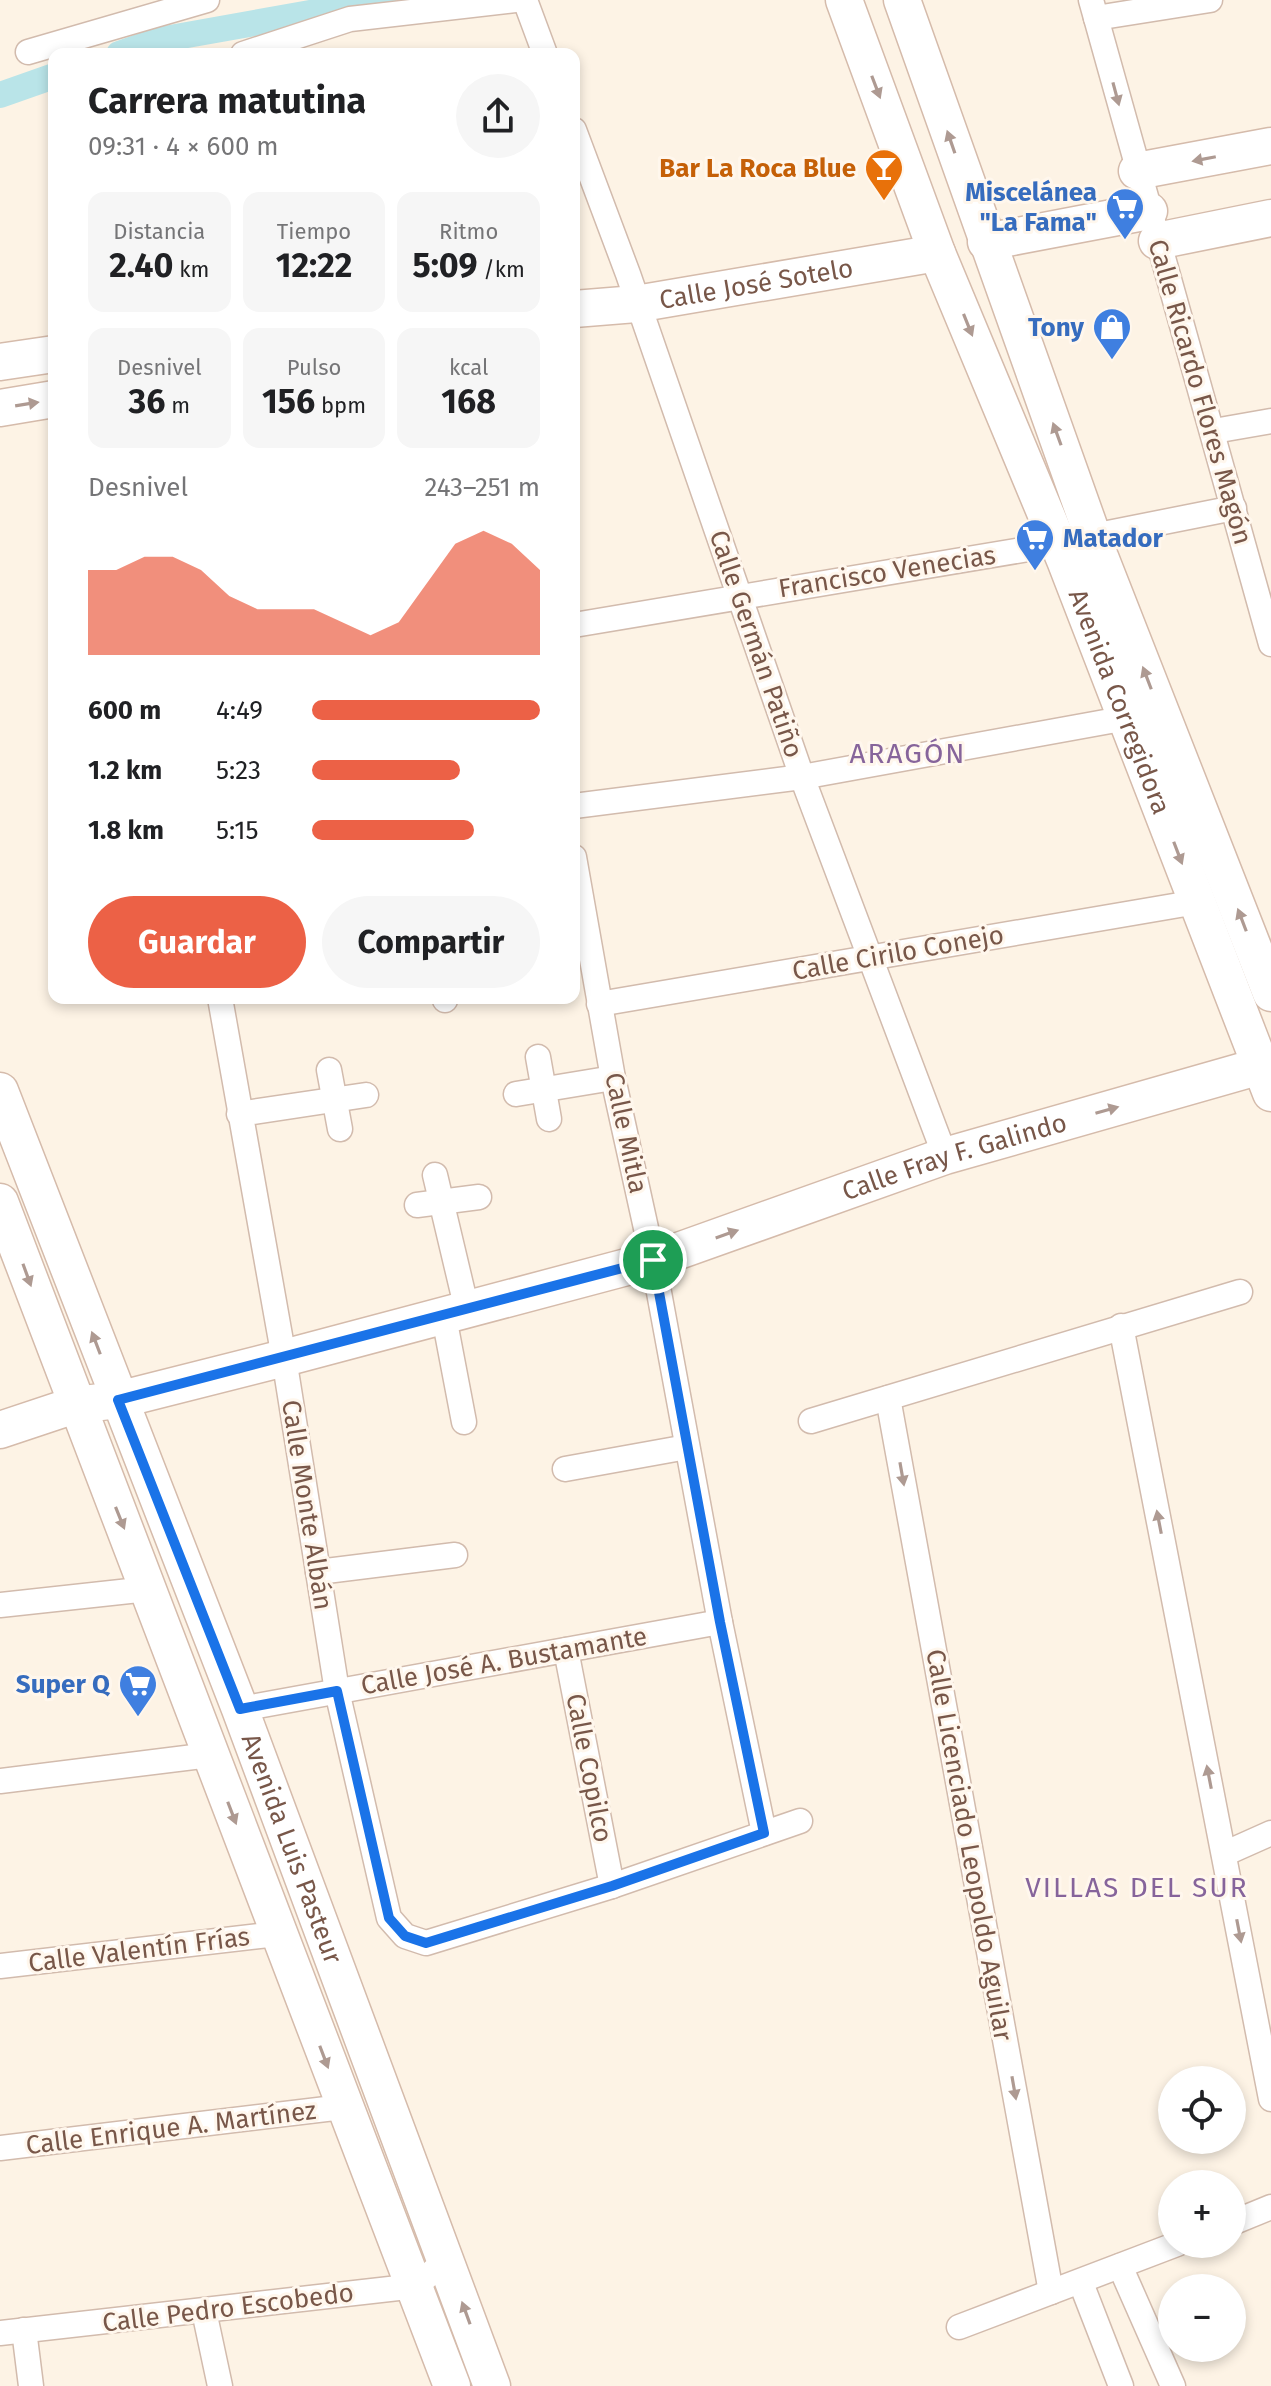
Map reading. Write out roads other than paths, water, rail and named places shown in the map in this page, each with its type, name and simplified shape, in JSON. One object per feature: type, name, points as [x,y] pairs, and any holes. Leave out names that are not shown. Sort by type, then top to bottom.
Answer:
[{"type":"main road","name":"Avenida Corregidora","points":[[902,0],[986,242],[1127,718],[1197,902],[1268,1074]]},
{"type":"main road","name":"Avenida Corregidora","points":[[843,5],[937,253],[1076,540],[1271,993]]},
{"type":"main road","points":[[1137,171],[1271,146]]},
{"type":"main road","points":[[986,242],[1271,218]]},
{"type":"main road","name":"Calle José Sotelo","points":[[580,309],[636,304],[937,253]]},
{"type":"main road","points":[[0,362],[48,355]]},
{"type":"main road","points":[[0,408],[48,400]]},
{"type":"main road","name":"Calle Fray F. Galindo","points":[[0,1430],[75,1405],[118,1400],[653,1260],[945,1156],[1268,1074]]},
{"type":"main road","name":"Avenida Luis Pasteur","points":[[0,1091],[240,1709],[492,2386]]},
{"type":"main road","name":"Avenida Luis Pasteur","points":[[0,1202],[452,2386]]},
{"type":"street","points":[[28,52],[207,0]]},
{"type":"street","points":[[261,48],[350,19],[459,3],[515,0]]},
{"type":"street","points":[[525,0],[543,48]]},
{"type":"street","points":[[1094,9],[1210,0]]},
{"type":"street","name":"Calle Ricardo Flores Magón","points":[[1094,9],[1270,636]]},
{"type":"street","name":"Calle Germán Patiño","points":[[580,147],[741,596],[802,777],[945,1156]]},
{"type":"street","points":[[1214,431],[1271,421]]},
{"type":"street","name":"Francisco Venecias","points":[[580,624],[1076,540],[1234,508]]},
{"type":"street","points":[[580,805],[802,777],[1127,718]]},
{"type":"street","name":"Calle Mitla","points":[[580,898],[613,1078],[653,1260],[720,1622],[764,1833]]},
{"type":"street","name":"Calle Cirilo Conejo","points":[[599,1004],[1197,902]]},
{"type":"street","name":"Calle Monte Albán","points":[[221,1004],[284,1358],[337,1691],[389,1918],[405,1936],[426,1943],[612,1886]]},
{"type":"street","points":[[538,1057],[549,1119]]},
{"type":"street","points":[[329,1070],[340,1129]]},
{"type":"street","points":[[516,1094],[613,1078]]},
{"type":"street","points":[[239,1114],[366,1095]]},
{"type":"street","points":[[435,1175],[442,1203],[456,1314],[464,1422]]},
{"type":"street","points":[[417,1205],[479,1197]]},
{"type":"street","points":[[811,1421],[1240,1292]]},
{"type":"street","points":[[1121,1326],[1271,2099]]},
{"type":"street","name":"Calle Licenciado Leopoldo Aguilar","points":[[888,1398],[1051,2292]]},
{"type":"street","points":[[565,1469],[687,1447]]},
{"type":"street","points":[[318,1572],[455,1555]]},
{"type":"street","points":[[0,1605],[148,1589]]},
{"type":"street","name":"Calle José A. Bustamante","points":[[240,1709],[720,1622]]},
{"type":"street","name":"Calle Copilco","points":[[566,1650],[612,1886]]},
{"type":"street","points":[[0,1781],[210,1755]]},
{"type":"street","points":[[612,1886],[800,1821]]},
{"type":"street","points":[[1224,1854],[1271,1833]]},
{"type":"street","name":"Calle Valentín Frías","points":[[0,1966],[277,1934]]},
{"type":"street","name":"Calle Enrique A. Martínez","points":[[0,2148],[343,2107]]},
{"type":"street","points":[[1246,2217],[1271,2207]]},
{"type":"street","points":[[959,2327],[1158,2251]]},
{"type":"street","points":[[416,2286],[447,2259]]},
{"type":"street","points":[[1120,2266],[1173,2386]]},
{"type":"street","points":[[1081,2283],[1121,2386]]},
{"type":"street","name":"Calle Pedro Escobedo","points":[[12,2332],[416,2286]]},
{"type":"street","points":[[204,2311],[220,2386]]},
{"type":"street","points":[[12,2332],[31,2386]]},
{"type":"waterway","points":[[136,48],[159,40],[383,0]]},
{"type":"waterway","points":[[0,95],[48,78]]},
{"type":"place","name":"Bar La Roca Blue","points":[[884,202]]},
{"type":"place","name":"Miscelánea \"La Fama\"","points":[[1125,241]]},
{"type":"place","name":"Tony","points":[[1112,361]]},
{"type":"place","name":"Matador","points":[[1035,572]]},
{"type":"place","name":"Super Q","points":[[138,1718]]},
{"type":"district","name":"ARAGÓN","points":[[908,753]]},
{"type":"district","name":"VILLAS DEL SUR","points":[[1137,1887]]}]
